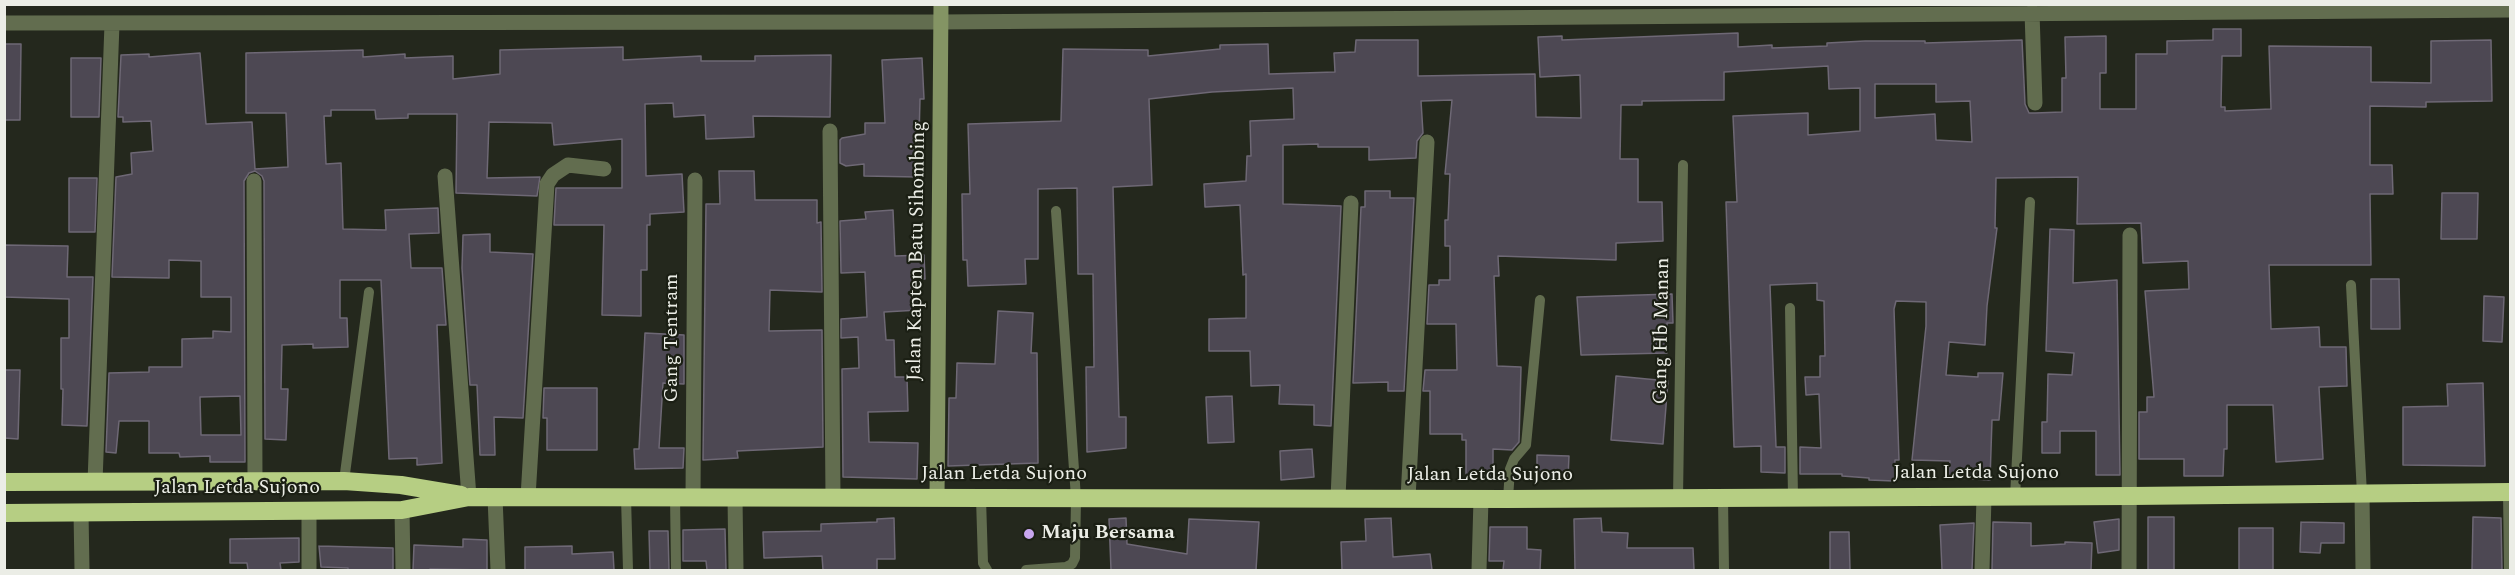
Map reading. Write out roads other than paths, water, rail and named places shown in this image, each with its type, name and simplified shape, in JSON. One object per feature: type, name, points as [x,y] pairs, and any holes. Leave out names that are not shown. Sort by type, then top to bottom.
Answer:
[{"type":"highway","name":"Jalan Letda Sujono","points":[[4,482],[344,481],[401,485],[469,497],[1508,499],[2509,492]]},
{"type":"highway","points":[[401,485],[402,510]]},
{"type":"highway","name":"Jalan Letda Sujono","points":[[4,513],[402,510],[469,497]]},
{"type":"street","name":"Jalan Kapten Batu Sihombing","points":[[937,498],[941,4]]},
{"type":"street","points":[[4,23],[941,22],[2511,10]]},
{"type":"street","points":[[2032,12],[2035,103]]},
{"type":"street","points":[[96,482],[112,24]]},
{"type":"street","points":[[831,130],[833,498]]},
{"type":"street","points":[[1408,498],[1427,141]]},
{"type":"street","points":[[528,497],[547,184],[553,175],[568,165],[604,169]]},
{"type":"street","points":[[445,176],[469,497]]},
{"type":"street","name":"Gang Tentram","points":[[693,497],[695,180]]},
{"type":"street","points":[[254,181],[255,482]]},
{"type":"street","points":[[1338,498],[1351,203]]},
{"type":"street","points":[[2129,570],[2130,235]]},
{"type":"street","points":[[2362,494],[2363,570]]},
{"type":"street","points":[[495,497],[498,570]]},
{"type":"street","points":[[735,497],[736,570]]},
{"type":"street","points":[[1982,570],[1984,497]]},
{"type":"street","points":[[1479,570],[1481,499]]},
{"type":"street","points":[[402,510],[403,570]]},
{"type":"street","points":[[309,511],[309,570]]},
{"type":"street","points":[[81,512],[82,570]]},
{"type":"lane","name":"Gang Hb Manan","points":[[1678,498],[1683,165]]},
{"type":"lane","points":[[2015,497],[2030,202]]},
{"type":"lane","points":[[1026,570],[1066,567],[1074,561],[1076,498],[1056,211]]},
{"type":"lane","points":[[2351,285],[2362,494]]},
{"type":"lane","points":[[344,481],[369,292]]},
{"type":"lane","points":[[1508,499],[1510,469],[1514,459],[1526,445],[1540,300]]},
{"type":"lane","points":[[1790,308],[1793,498]]},
{"type":"lane","points":[[2509,492],[2509,570]]},
{"type":"lane","points":[[626,497],[628,570]]},
{"type":"lane","points":[[675,497],[676,570]]},
{"type":"lane","points":[[1724,497],[1724,570]]},
{"type":"lane","points":[[981,498],[983,563],[987,570]]},
{"type":"place","name":"Maju Bersama","points":[[1029,534]]}]
